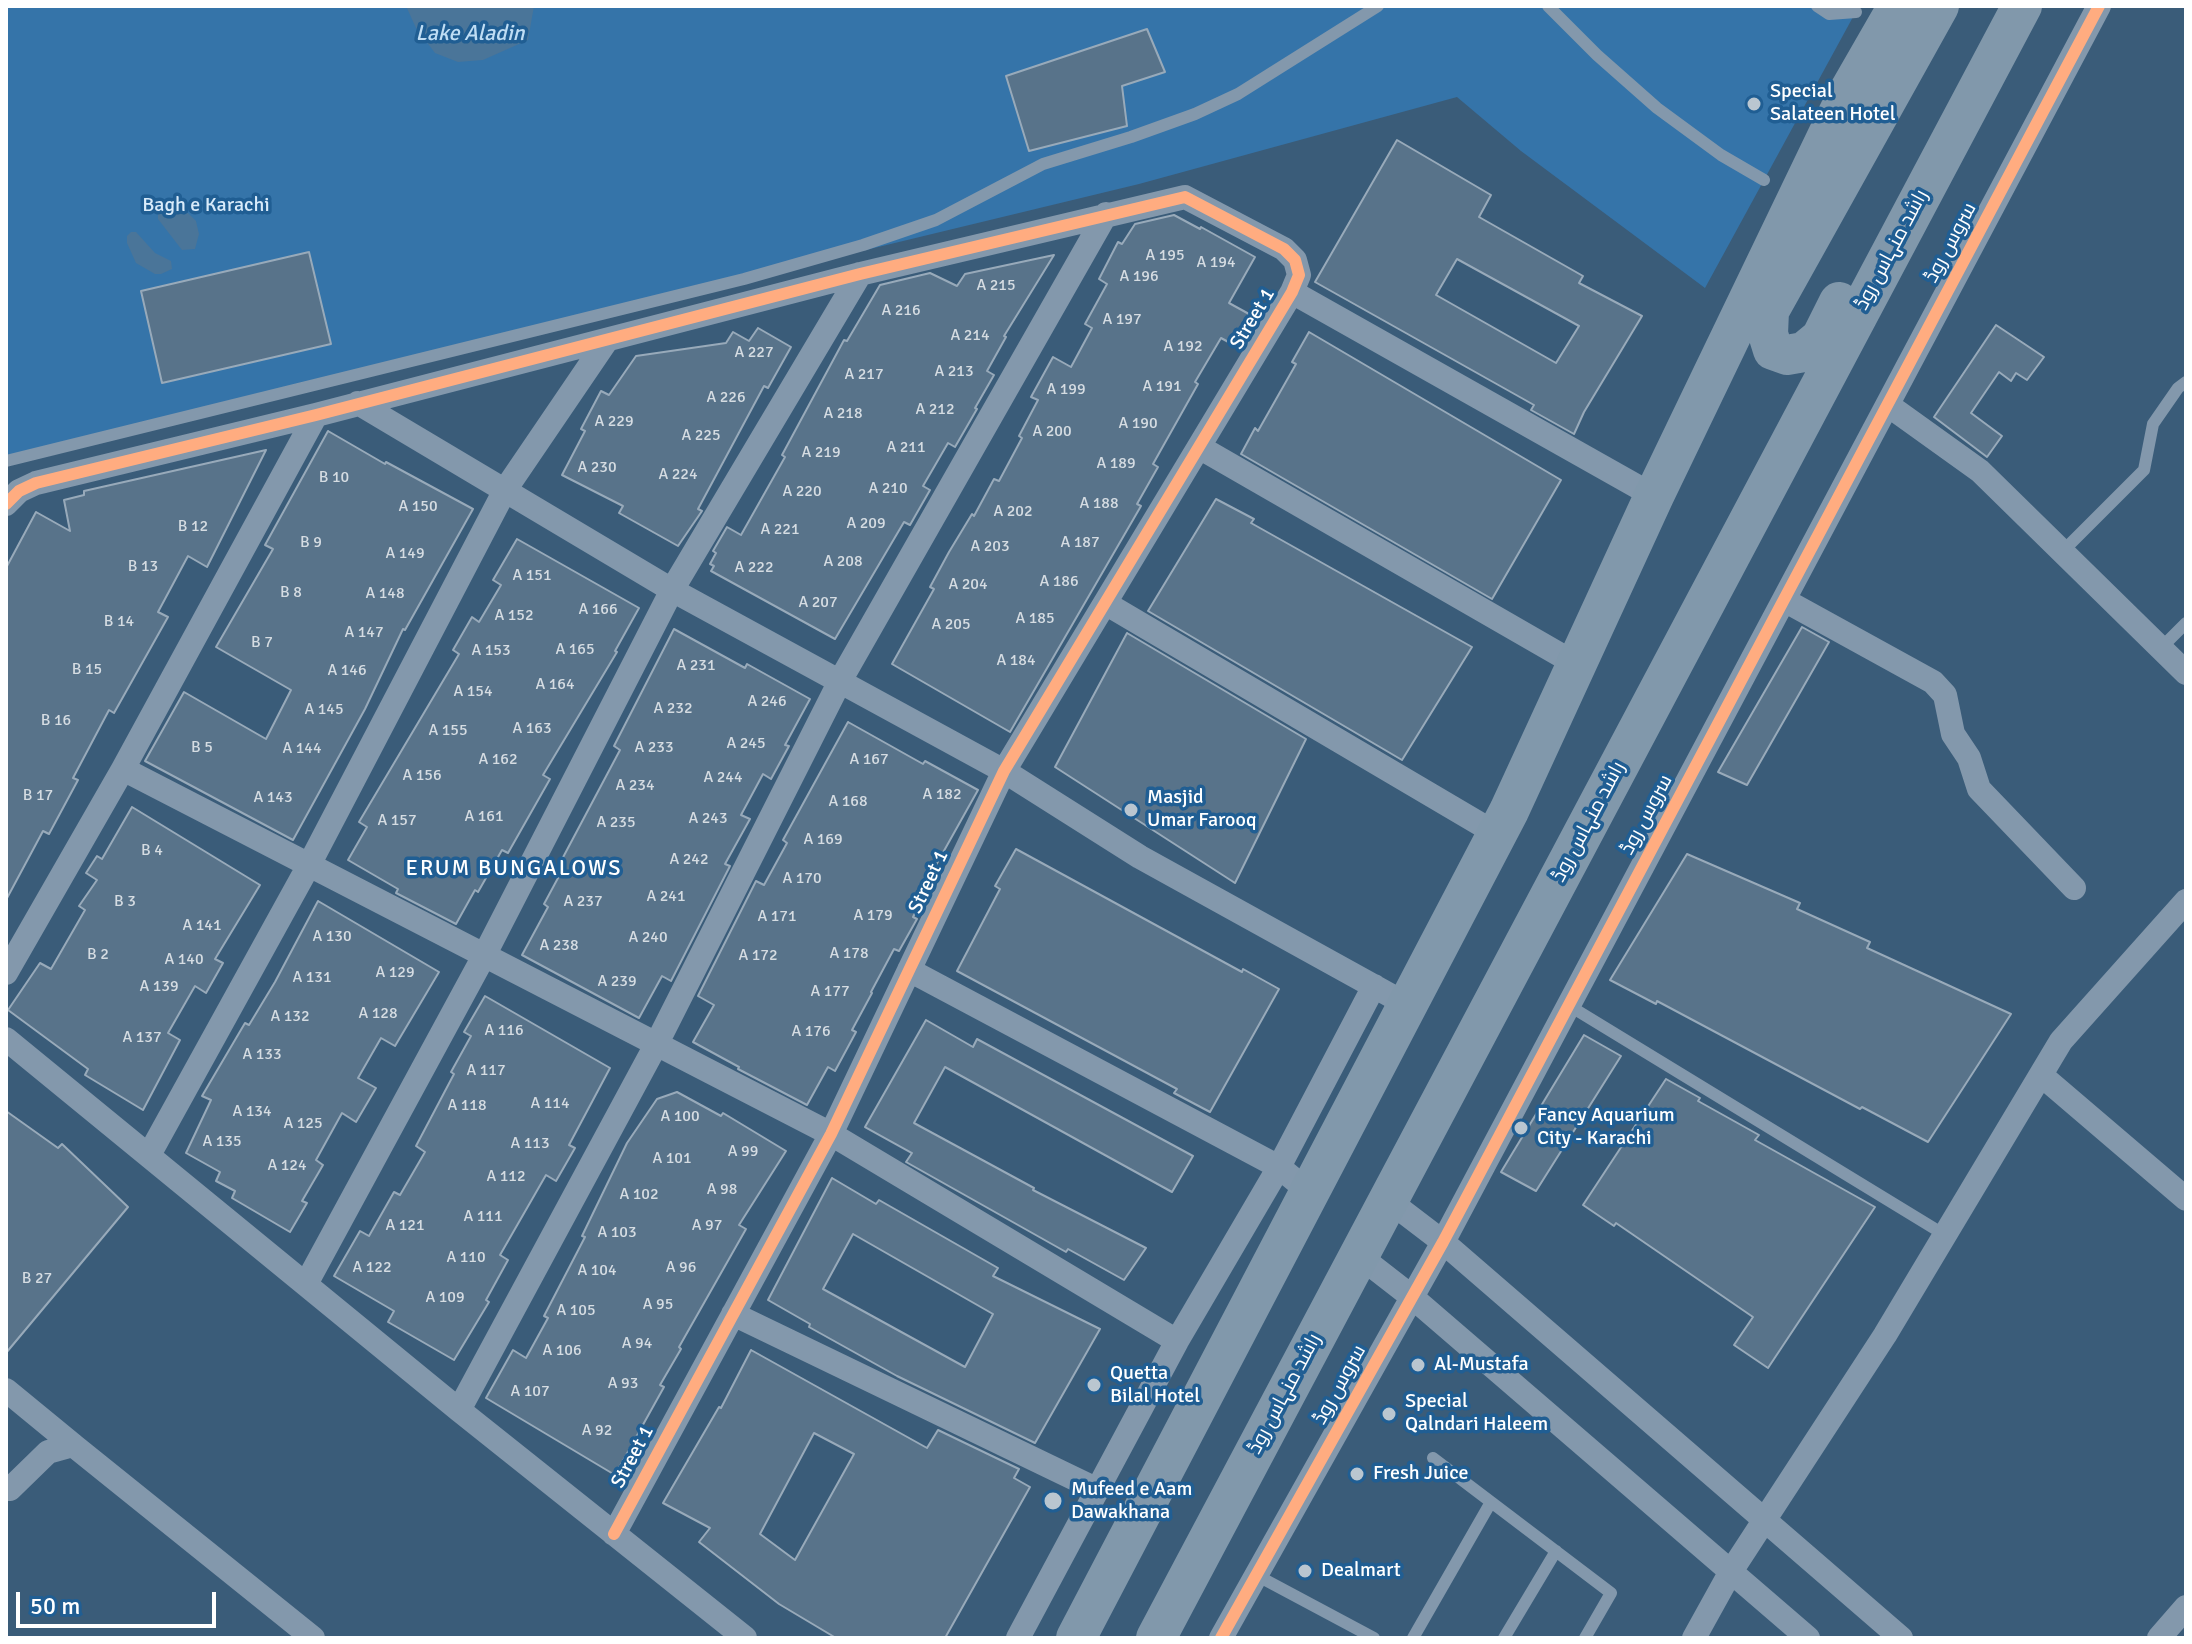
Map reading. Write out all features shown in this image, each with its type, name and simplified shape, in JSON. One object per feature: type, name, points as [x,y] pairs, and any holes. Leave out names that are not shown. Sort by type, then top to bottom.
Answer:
[{"type":"main road","points":[[1076,1638],[1309,1195],[1390,995],[1497,834],[1654,496],[1848,93],[1898,6]]},
{"type":"main road","points":[[1939,6],[1769,311],[1768,334],[1773,350],[1787,355],[1804,352],[1821,338],[1866,248],[2013,6]]},
{"type":"main road","name":"راشد منہاس روڈ","points":[[1156,1638],[2022,6]]},
{"type":"street","name":"سروس روڈ","points":[[1221,1638],[1443,1242],[2099,6]]},
{"type":"street","name":"Street 1","points":[[614,1534],[831,1134],[1004,771],[1292,292],[1299,275],[1295,260],[1284,249],[1185,197],[1106,214]]},
{"type":"street","points":[[6,504],[19,491],[36,483],[1106,214]]},
{"type":"street","points":[[459,1410],[657,1043],[840,681],[1106,214]]},
{"type":"street","points":[[306,1284],[485,954],[672,590],[860,274]]},
{"type":"street","points":[[1292,292],[1654,496]]},
{"type":"street","points":[[149,1155],[309,865],[505,490],[607,340]]},
{"type":"street","points":[[358,403],[672,590],[1004,771],[1140,857],[1390,995],[1279,1167],[1177,1341],[1018,1638]]},
{"type":"street","points":[[1888,405],[1980,471],[2186,673]]},
{"type":"street","points":[[6,973],[123,769],[316,415]]},
{"type":"street","points":[[1199,447],[1576,664]]},
{"type":"street","points":[[1784,600],[1933,682],[1945,695],[1953,734],[1969,758],[1979,789],[2074,888]]},
{"type":"street","points":[[1105,603],[1497,834]]},
{"type":"street","points":[[123,769],[831,1134],[1177,1341]]},
{"type":"street","points":[[1694,1638],[1730,1573],[1885,1335],[2061,1041],[2186,901]]},
{"type":"street","points":[[909,970],[1279,1167],[1309,1195]]},
{"type":"street","points":[[6,1039],[459,1410],[745,1638]]},
{"type":"street","points":[[2041,1075],[2186,1199]]},
{"type":"street","points":[[1388,1200],[1443,1242],[1901,1638]]},
{"type":"street","points":[[1358,1255],[1412,1297],[1808,1638]]},
{"type":"street","points":[[733,1314],[1098,1490]]},
{"type":"street","points":[[6,1390],[313,1638]]},
{"type":"street","points":[[6,1488],[10,1489],[48,1452],[73,1445]]},
{"type":"street","points":[[2159,1638],[2186,1607]]},
{"type":"lane","points":[[6,461],[744,279],[863,245],[936,220],[1043,164],[1195,114],[1238,94],[1378,6]]},
{"type":"lane","points":[[1548,6],[1657,108],[1721,155],[1764,180]]},
{"type":"lane","points":[[1817,6],[1829,14],[1856,12]]},
{"type":"lane","points":[[2062,552],[2144,470],[2153,424],[2178,388],[2186,382]]},
{"type":"lane","points":[[2161,648],[2186,623]]},
{"type":"lane","points":[[1568,1005],[1945,1235]]},
{"type":"lane","points":[[1433,1458],[1611,1593],[1585,1638]]},
{"type":"lane","points":[[1413,1638],[1491,1502]]},
{"type":"lane","points":[[1504,1638],[1556,1551]]},
{"type":"lane","points":[[1256,1575],[1374,1638]]},
{"type":"green space","name":"Bagh e Karachi","points":[[6,6],[1859,6],[1705,288],[1521,151],[1457,97],[1139,184],[6,461]]},
{"type":"water","name":"Lake Aladin","points":[[406,6],[534,6],[528,40],[483,60],[458,62],[435,53],[416,28]]},
{"type":"water","points":[[162,208],[188,213],[196,221],[199,234],[195,249],[182,250],[158,219],[158,211]]},
{"type":"water","points":[[131,232],[136,232],[155,253],[171,261],[172,269],[155,274],[136,263],[127,243]]},
{"type":"building","points":[[1147,29],[1165,72],[1122,86],[1127,126],[1029,151],[1006,76]]},
{"type":"building","points":[[1397,140],[1491,195],[1479,217],[1583,276],[1579,283],[1642,316],[1574,434],[1531,410],[1534,405],[1315,282]],"holes":[[[1457,259],[1579,326],[1556,363],[1436,295]]]},
{"type":"building","points":[[1174,215],[1255,257],[1229,303],[1249,314],[1232,344],[1221,338],[1195,382],[1198,384],[1153,464],[1158,467],[1137,504],[1141,506],[1010,732],[892,664],[934,589],[930,587],[949,552],[994,479],[999,481],[1022,438],[1019,436],[1038,400],[1031,397],[1053,357],[1071,367],[1092,328],[1085,324],[1107,284],[1099,279],[1118,242],[1122,244],[1135,224]]},
{"type":"building","points":[[309,252],[331,344],[162,383],[141,291]]},
{"type":"building","points":[[1054,255],[1004,336],[987,371],[994,375],[977,409],[955,447],[948,443],[923,486],[930,490],[910,525],[904,522],[835,639],[711,571],[714,566],[710,564],[716,553],[713,551],[727,527],[741,535],[785,457],[782,455],[844,340],[847,341],[880,285],[930,273],[957,286],[965,274]]},
{"type":"building","points":[[1996,325],[2044,357],[2027,380],[2016,373],[2011,381],[1999,372],[1971,413],[2002,436],[1987,457],[1934,417]]},
{"type":"building","points":[[758,328],[791,347],[768,388],[764,386],[698,509],[702,511],[678,546],[619,513],[623,506],[562,475],[601,391],[609,395],[636,356],[726,343],[733,332],[749,341]]},
{"type":"building","points":[[1309,332],[1561,480],[1492,599],[1241,454],[1255,428],[1258,431],[1296,364],[1292,362]]},
{"type":"building","points":[[328,431],[473,509],[403,629],[365,709],[293,840],[145,761],[184,692],[266,739],[291,690],[216,647],[273,549],[265,545]]},
{"type":"building","points":[[266,450],[207,567],[188,556],[158,612],[168,617],[114,713],[109,710],[73,778],[78,780],[49,834],[43,831],[6,900],[6,568],[36,512],[70,531],[64,500],[84,495],[84,491]]},
{"type":"building","points":[[1216,499],[1254,519],[1251,523],[1472,647],[1402,760],[1148,611]]},
{"type":"building","points":[[517,539],[639,608],[617,652],[543,775],[550,779],[508,853],[502,850],[456,924],[396,893],[398,889],[348,860],[367,827],[359,822],[459,654],[453,650],[472,617],[479,622],[501,585],[493,580]]},
{"type":"building","points":[[1802,627],[1829,642],[1747,785],[1718,772]]},
{"type":"building","points":[[674,629],[810,699],[771,779],[763,774],[741,815],[750,819],[725,864],[730,866],[671,981],[662,976],[639,1018],[522,955],[548,907],[544,904],[565,865],[560,863],[620,750],[614,746]]},
{"type":"building","points":[[1127,633],[1306,739],[1235,883],[1055,767]]},
{"type":"building","points":[[848,722],[923,764],[925,761],[978,790],[931,874],[935,876],[913,917],[917,919],[899,951],[894,949],[852,1030],[856,1032],[835,1071],[828,1067],[807,1105],[693,1042],[714,1005],[698,996],[756,881],[764,885],[787,843],[783,840]]},
{"type":"building","points":[[132,807],[260,885],[215,959],[223,963],[206,993],[195,986],[168,1033],[180,1040],[143,1110],[85,1075],[88,1069],[8,1010],[40,963],[51,969],[85,910],[79,906],[97,880],[86,873],[97,856],[102,859]]},
{"type":"building","points":[[1016,849],[1279,989],[1210,1112],[1174,1093],[1177,1089],[957,971],[1000,889],[995,886]]},
{"type":"building","points":[[1687,854],[1800,903],[1797,909],[1870,942],[1867,948],[2011,1014],[1928,1142],[1657,1001],[1656,1004],[1610,980]]},
{"type":"building","points":[[318,901],[439,972],[395,1046],[381,1038],[358,1078],[376,1088],[356,1122],[342,1113],[316,1160],[323,1165],[302,1201],[307,1203],[290,1232],[232,1198],[235,1191],[216,1181],[220,1172],[186,1153],[211,1100],[202,1096],[245,1023],[249,1025],[275,982]]},
{"type":"building","points":[[485,996],[610,1068],[569,1145],[575,1148],[556,1181],[546,1175],[500,1255],[508,1260],[486,1300],[489,1302],[454,1360],[388,1322],[394,1311],[334,1276],[360,1231],[369,1236],[394,1192],[400,1195],[425,1152],[416,1146],[454,1074],[451,1072],[471,1036],[464,1032]]},
{"type":"building","points":[[926,1020],[973,1047],[977,1039],[1193,1156],[1172,1192],[945,1067],[914,1123],[1033,1190],[1146,1248],[1124,1280],[1068,1249],[1066,1252],[906,1162],[912,1153],[865,1127]]},
{"type":"building","points":[[1584,1035],[1621,1056],[1536,1191],[1501,1172]]},
{"type":"building","points":[[1666,1079],[1759,1135],[1755,1140],[1875,1207],[1768,1368],[1734,1345],[1753,1317],[1616,1223],[1614,1226],[1583,1205]]},
{"type":"building","points":[[677,1092],[721,1116],[723,1113],[786,1151],[739,1225],[746,1229],[679,1347],[681,1349],[660,1385],[664,1387],[615,1475],[486,1398],[513,1350],[526,1358],[548,1318],[544,1316],[585,1237],[582,1236],[627,1143],[657,1099]]},
{"type":"building","points":[[6,1111],[58,1148],[62,1144],[128,1207],[6,1353]]},
{"type":"building","points":[[832,1178],[876,1204],[879,1200],[998,1268],[993,1276],[1100,1329],[1035,1443],[897,1376],[809,1327],[810,1324],[768,1300]],"holes":[[[853,1234],[993,1314],[965,1367],[823,1289]]]},
{"type":"building","points":[[751,1350],[927,1448],[938,1430],[1019,1469],[1014,1478],[1030,1487],[945,1638],[836,1638],[779,1604],[699,1542],[710,1528],[663,1503],[721,1408]],"holes":[[[814,1433],[854,1454],[795,1560],[760,1534]]]},
{"type":"cycle path","points":[[1221,1638],[1443,1242],[2099,6]]},
{"type":"cycle path","points":[[6,504],[19,491],[36,483],[316,415],[860,274],[1185,197],[1284,249],[1295,260],[1299,275],[1292,292],[1004,771],[831,1134],[614,1534]]},
{"type":"place","name":"Special Salateen Hotel","points":[[1754,104]]},
{"type":"place","name":"Masjid Umar Farooq","points":[[1131,810]]},
{"type":"place","name":"Fancy Aquarium City - Karachi","points":[[1521,1128]]},
{"type":"place","name":"Al-Mustafa","points":[[1418,1365]]},
{"type":"place","name":"Quetta Bilal Hotel","points":[[1094,1385]]},
{"type":"place","name":"Special Qalndari Haleem","points":[[1389,1414]]},
{"type":"place","name":"Fresh Juice","points":[[1357,1474]]},
{"type":"place","name":"Mufeed e Aam Dawakhana","points":[[1053,1501]]},
{"type":"place","name":"Dealmart","points":[[1305,1571]]},
{"type":"district","name":"ERUM BUNGALOWS","points":[[514,869]]}]
